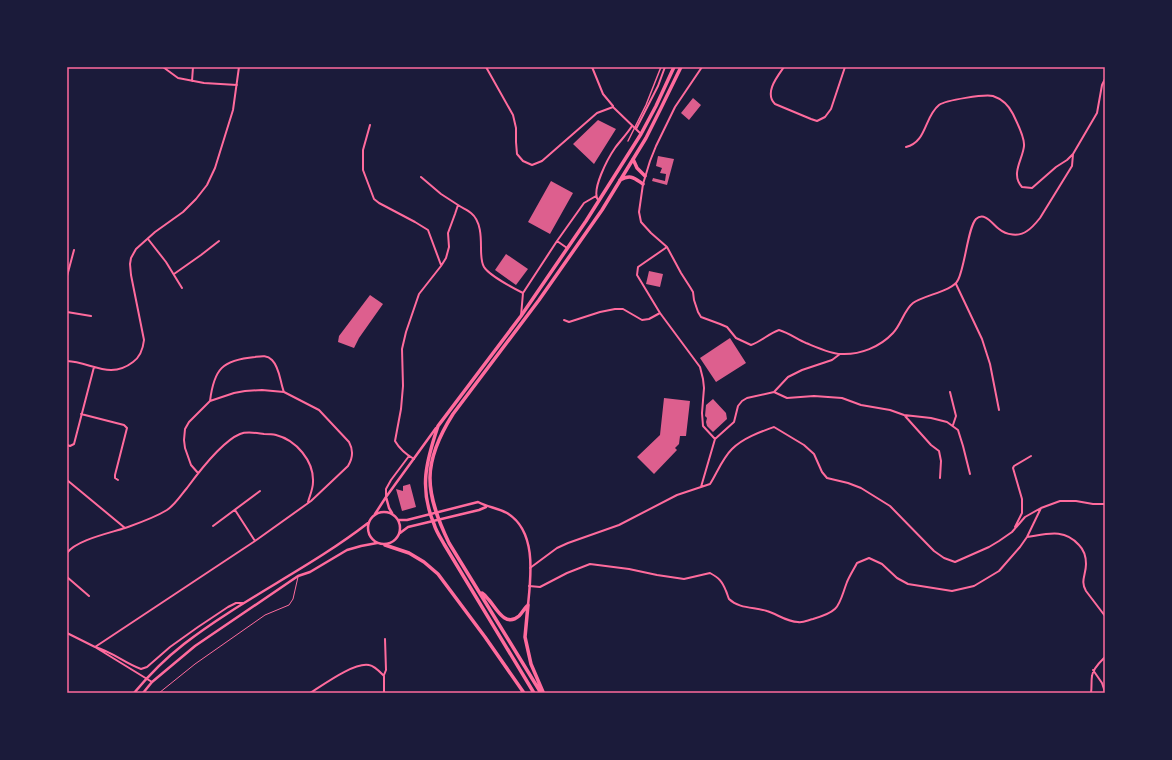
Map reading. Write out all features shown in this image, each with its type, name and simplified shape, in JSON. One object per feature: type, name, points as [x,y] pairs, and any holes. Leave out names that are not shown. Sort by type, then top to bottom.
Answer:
[{"type":"main road","points":[[534,693],[434,525],[428,506],[425,470],[438,426],[521,316],[568,249],[641,134],[674,67]]},
{"type":"main road","points":[[542,693],[440,525],[432,502],[430,472],[437,444],[444,427],[538,300],[602,210],[633,159],[661,108],[681,67]]},
{"type":"main road","points":[[633,159],[637,168],[646,176]]},
{"type":"main road","points":[[619,180],[632,177],[643,184]]},
{"type":"main road","points":[[385,545],[409,554],[424,562],[438,574],[524,693]]},
{"type":"main road","points":[[478,589],[490,600],[498,613],[510,620],[519,616],[528,605]]},
{"type":"main road","points":[[528,605],[525,637],[531,664],[542,693]]},
{"type":"street","points":[[163,67],[178,78],[204,83],[237,85]]},
{"type":"street","points":[[192,81],[193,67]]},
{"type":"street","points":[[67,361],[102,369],[114,370],[128,366],[137,359],[143,347],[144,340],[131,275],[131,258],[136,249],[155,232],[183,212],[207,185],[215,168],[233,110],[239,67]]},
{"type":"street","points":[[486,67],[513,115],[516,128],[517,154],[523,161],[532,165],[542,161],[597,113],[613,107]]},
{"type":"street","points":[[592,67],[603,94],[613,107],[641,134]]},
{"type":"street","points":[[628,142],[646,105],[661,67]]},
{"type":"street","points":[[599,201],[596,196],[599,180],[605,166],[615,148],[634,128],[658,86],[665,67]]},
{"type":"street","points":[[702,67],[675,107],[663,130],[650,162],[643,184],[640,212],[641,222],[667,247],[693,292],[694,300],[701,318],[720,324],[727,328],[736,338],[751,345],[762,340],[770,333],[779,330],[807,343],[840,354],[865,351],[880,344],[894,332],[912,304],[956,284],[961,274],[972,230],[976,220],[979,217],[986,218],[999,229],[1010,234],[1026,232],[1034,226],[1072,166],[1073,154]]},
{"type":"street","points":[[784,67],[775,80],[770,96],[772,101],[775,104],[817,121],[826,116],[831,109],[845,67]]},
{"type":"street","points":[[906,147],[913,146],[918,141],[934,110],[940,104],[956,99],[993,96],[1005,102],[1012,112],[1021,131],[1024,146],[1018,165],[1019,184],[1022,187],[1032,188],[1073,154],[1097,113],[1102,85],[1105,79]]},
{"type":"street","points":[[370,125],[363,150],[363,170],[374,199],[428,230],[441,266]]},
{"type":"street","points":[[421,176],[441,194],[472,213],[478,222],[481,237],[481,253],[483,265],[486,270],[512,288],[523,293]]},
{"type":"street","points":[[521,316],[523,293],[584,203],[596,196]]},
{"type":"street","points":[[414,459],[409,456],[395,441],[401,409],[403,386],[402,349],[419,294],[446,258],[449,247],[448,233],[458,205]]},
{"type":"street","points":[[148,239],[174,274],[182,288]]},
{"type":"street","points":[[174,274],[218,241]]},
{"type":"street","points":[[557,241],[568,249]]},
{"type":"street","points":[[667,247],[638,267],[638,275],[660,313],[700,367],[704,388],[702,413],[703,426],[715,440]]},
{"type":"street","points":[[67,276],[74,250]]},
{"type":"street","points":[[956,284],[982,339],[990,364],[999,410]]},
{"type":"street","points":[[564,320],[569,322],[615,309],[623,309],[642,320],[649,319],[660,313]]},
{"type":"street","points":[[67,312],[91,316]]},
{"type":"street","points":[[701,487],[715,440],[734,422],[738,406],[742,401],[747,398],[774,392],[788,377],[802,370],[832,360],[840,354]]},
{"type":"street","points":[[210,401],[212,385],[220,370],[231,361],[240,358],[265,356],[270,358],[277,366],[284,392]]},
{"type":"street","points":[[67,445],[70,446],[74,444],[94,367]]},
{"type":"street","points":[[94,648],[255,541],[307,504],[348,466],[353,453],[349,442],[319,410],[284,392],[245,391],[210,401],[195,414],[189,422],[185,429],[184,440],[187,456],[198,473]]},
{"type":"street","points":[[774,392],[787,398],[814,396],[842,398],[861,405],[890,410],[904,415],[931,418],[947,422],[958,430],[970,474]]},
{"type":"street","points":[[950,392],[956,416],[953,426]]},
{"type":"street","points":[[81,414],[124,425],[127,428],[115,475],[118,480]]},
{"type":"street","points":[[904,415],[931,445],[939,451],[941,461],[940,478]]},
{"type":"street","points":[[377,543],[368,533],[368,523],[370,518],[375,514],[438,426]]},
{"type":"street","points":[[530,568],[557,548],[619,525],[677,495],[710,484],[723,460],[732,449],[744,439],[774,427],[804,445],[814,454],[822,472],[827,478],[861,488],[890,506],[934,551],[944,558],[955,562],[988,547],[1012,532],[1025,517],[1041,508],[1060,501],[1105,504]]},
{"type":"street","points":[[67,553],[73,546],[157,516],[168,510],[198,473],[222,447],[240,434],[249,432],[275,435],[284,438],[297,447],[311,467],[313,481],[307,504]]},
{"type":"street","points":[[143,693],[152,682],[195,646],[298,576],[310,572],[347,550],[377,543],[385,545],[396,539],[400,527],[398,520],[389,508],[386,497],[386,489],[409,456]]},
{"type":"street","points":[[1012,532],[1022,513],[1021,494],[1013,468],[1031,456]]},
{"type":"street","points":[[67,480],[125,528]]},
{"type":"street","points":[[213,526],[260,491]]},
{"type":"street","points":[[398,520],[407,520],[478,502],[507,513],[520,526],[528,543],[530,568],[528,605]]},
{"type":"street","points":[[399,533],[408,527],[479,510],[486,506]]},
{"type":"street","points":[[529,586],[540,587],[567,573],[590,564],[629,569],[684,579],[710,573],[720,579],[729,598],[735,603],[748,608],[776,614],[799,623],[823,616],[834,610],[843,598],[848,581],[857,563],[869,558],[882,564],[897,578],[908,584],[952,591],[974,586],[999,571],[1020,547],[1027,537],[1041,508]]},
{"type":"street","points":[[235,509],[255,541]]},
{"type":"street","points":[[375,514],[386,512],[392,514]]},
{"type":"street","points":[[134,693],[146,678],[184,644],[245,603],[348,538],[368,523]]},
{"type":"street","points":[[1027,537],[1050,533],[1062,533],[1073,538],[1084,550],[1086,563],[1082,583],[1083,586],[1105,616]]},
{"type":"street","points":[[67,577],[89,596]]},
{"type":"street","points":[[94,648],[111,653],[142,669],[147,667],[170,647],[228,607],[236,603],[245,603]]},
{"type":"street","points":[[67,633],[152,682]]},
{"type":"street","points":[[384,693],[384,676],[386,670],[385,639]]},
{"type":"street","points":[[1091,693],[1093,670],[1105,657]]},
{"type":"street","points":[[310,693],[349,670],[360,666],[370,665],[379,670],[384,676]]},
{"type":"street","points":[[1093,670],[1102,683],[1105,692]]},
{"type":"lane","points":[[159,693],[195,664],[265,615],[289,605],[293,599],[298,576]]},
{"type":"building","points":[[693,98],[701,105],[689,120],[681,113]]},
{"type":"building","points":[[598,120],[616,129],[594,164],[573,144]]},
{"type":"building","points":[[658,156],[674,159],[667,185],[652,181],[653,178],[665,181],[666,174],[660,173],[662,168],[656,166]]},
{"type":"building","points":[[551,181],[573,193],[550,234],[528,222]]},
{"type":"building","points":[[506,254],[528,269],[516,285],[495,270]]},
{"type":"building","points":[[649,271],[663,274],[660,287],[646,284]]},
{"type":"building","points":[[370,295],[383,304],[359,338],[354,348],[338,342],[339,336]]},
{"type":"building","points":[[730,338],[746,363],[716,382],[700,358]]},
{"type":"building","points":[[664,398],[690,401],[686,436],[680,436],[679,444],[675,448],[677,450],[654,474],[637,457],[660,435]]},
{"type":"building","points":[[713,399],[726,413],[727,419],[713,432],[707,426],[707,418],[705,416],[706,405]]},
{"type":"building","points":[[410,484],[416,507],[402,511],[396,489],[403,491],[403,486]]}]
